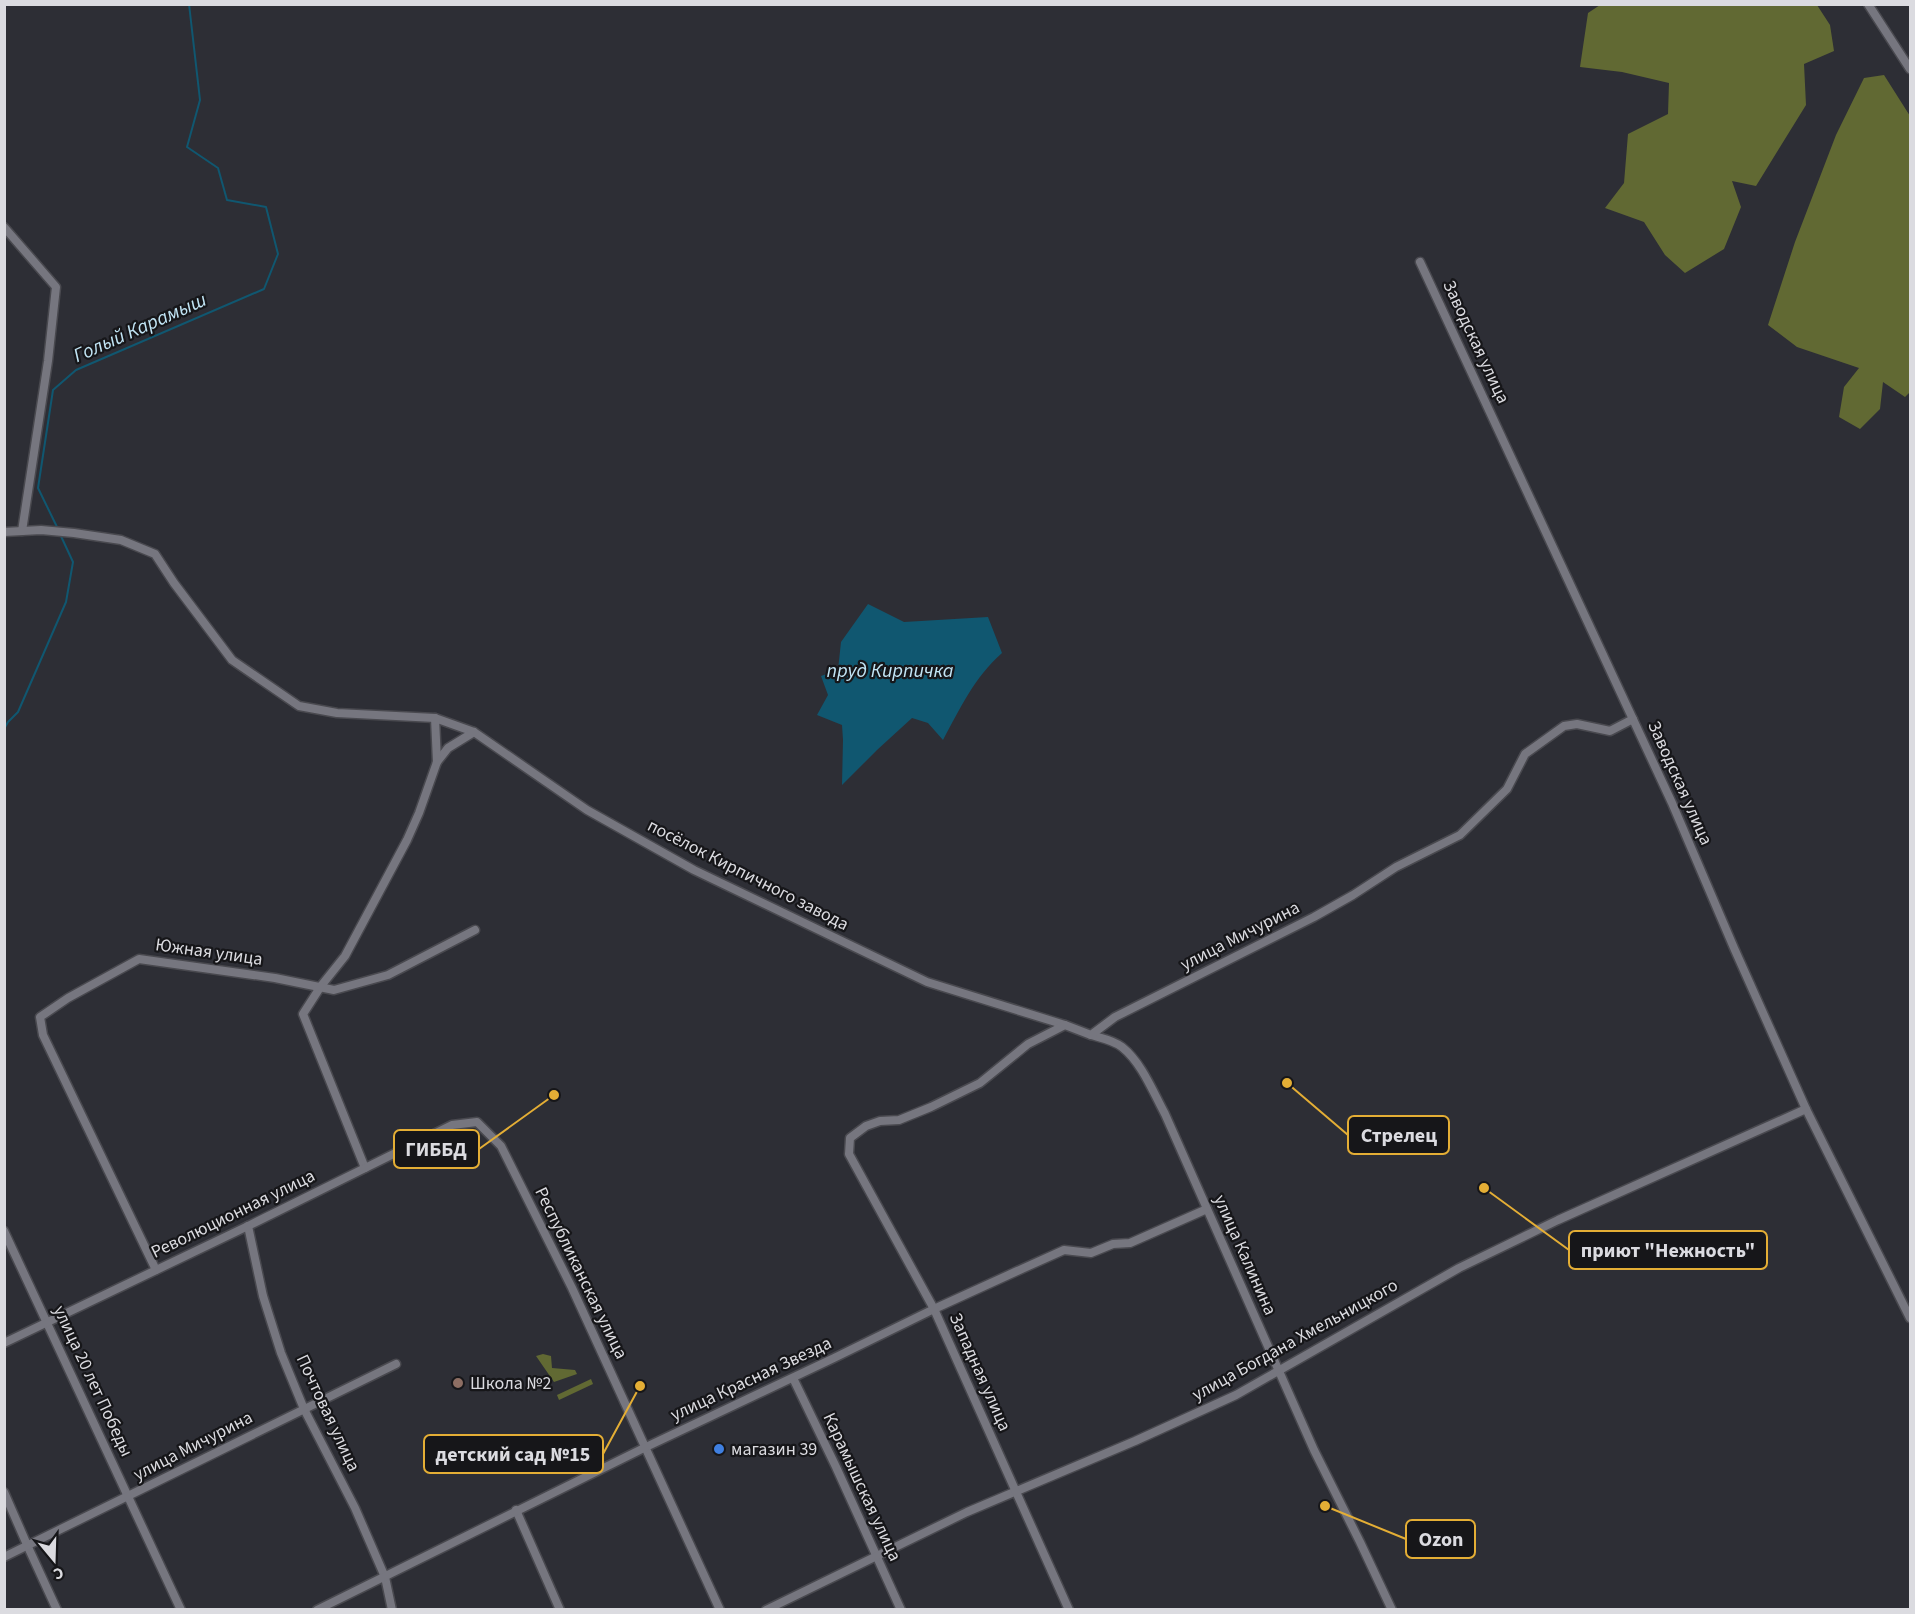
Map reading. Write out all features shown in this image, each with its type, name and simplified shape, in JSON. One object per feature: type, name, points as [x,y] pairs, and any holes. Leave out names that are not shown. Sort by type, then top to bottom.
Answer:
[{"type":"street","points":[[1868,4],[1911,69]]},
{"type":"street","points":[[4,227],[56,287],[22,531]]},
{"type":"street","name":"Заводская улица","points":[[1420,262],[1672,803],[1806,1108],[1911,1318]]},
{"type":"street","name":"посёлок Кирпичного завода","points":[[4,532],[41,530],[74,532],[121,540],[155,554],[232,660],[299,705],[337,713],[435,718],[474,732],[587,810],[694,870],[927,982],[1065,1026]]},
{"type":"street","points":[[435,718],[437,762]]},
{"type":"street","name":"улица Мичурина","points":[[1091,1035],[1114,1017],[1314,917],[1396,867],[1460,835],[1507,789],[1525,754],[1564,726],[1577,724],[1610,731],[1633,719]]},
{"type":"street","points":[[364,1168],[303,1014],[345,956],[407,840],[423,805],[437,762],[448,748],[474,732]]},
{"type":"street","name":"Южная улица","points":[[156,1270],[43,1035],[40,1017],[68,998],[139,959],[275,978],[334,990],[388,975],[475,930]]},
{"type":"street","points":[[1065,1026],[1091,1035]]},
{"type":"street","name":"Западная улица","points":[[1065,1026],[1028,1044],[980,1083],[899,1120],[880,1121],[866,1126],[850,1138],[849,1154],[934,1309],[1069,1610]]},
{"type":"street","name":"улица Калинина","points":[[1091,1035],[1112,1041],[1122,1047],[1141,1070],[1165,1114],[1314,1450],[1392,1610]]},
{"type":"street","name":"улица Богдана Хмельницкого","points":[[766,1610],[948,1521],[1236,1395],[1459,1268],[1558,1220],[1806,1108]]},
{"type":"street","name":"Революционная улица","points":[[4,1343],[452,1125],[477,1122]]},
{"type":"street","name":"Республиканская улица","points":[[477,1122],[501,1146],[572,1288],[720,1610]]},
{"type":"street","name":"улица Красная Звезда","points":[[317,1610],[646,1447],[934,1309],[1064,1250],[1091,1253],[1113,1244],[1130,1243],[1207,1209]]},
{"type":"street","name":"Почтовая улица","points":[[248,1226],[262,1296],[281,1353],[304,1409],[355,1508],[385,1577],[392,1610]]},
{"type":"street","name":"улица 20 лет Победы","points":[[4,1231],[181,1610]]},
{"type":"street","name":"улица Мичурина","points":[[4,1557],[396,1364]]},
{"type":"street","name":"Карамышская улица","points":[[793,1378],[901,1610]]},
{"type":"street","points":[[4,1492],[57,1610]]},
{"type":"street","points":[[516,1510],[560,1610]]},
{"type":"green space","points":[[1600,5],[1817,5],[1830,25],[1834,51],[1804,64],[1806,105],[1756,186],[1732,181],[1741,207],[1724,249],[1685,273],[1665,255],[1644,222],[1605,208],[1624,183],[1628,134],[1668,114],[1669,83],[1622,72],[1580,67],[1588,13]]},
{"type":"green space","points":[[1884,75],[1910,116],[1910,392],[1905,397],[1883,382],[1880,409],[1860,429],[1839,417],[1844,387],[1859,368],[1797,347],[1768,325],[1795,242],[1836,135],[1864,78]]},
{"type":"green space","points":[[543,1354],[551,1356],[552,1368],[575,1370],[577,1374],[554,1382],[536,1356]]},
{"type":"green space","points":[[591,1379],[593,1384],[559,1400],[557,1395]]},
{"type":"water","name":"пруд Кирпичка","points":[[868,604],[904,622],[988,617],[1002,653],[976,683],[943,740],[928,723],[912,718],[842,785],[842,725],[817,715],[828,695],[821,676],[838,670],[841,642]]},
{"type":"waterway","name":"Голый Карамыш","points":[[58,529],[38,488],[53,390],[76,370],[264,289],[278,254],[266,207],[227,200],[218,168],[187,147],[200,100],[189,4]]},
{"type":"waterway","name":"Голый Карамыш","points":[[4,729],[18,712],[66,602],[73,562],[60,534]]},
{"type":"place","name":"Стрелец","points":[[1287,1083]]},
{"type":"place","name":"ГИББД","points":[[554,1095]]},
{"type":"place","name":"приют \"Нежность\"","points":[[1484,1188]]},
{"type":"place","name":"Школа №2","points":[[458,1383]]},
{"type":"place","name":"детский сад №15","points":[[640,1386]]},
{"type":"place","name":"магазин 39","points":[[719,1449]]},
{"type":"place","name":"Ozon","points":[[1325,1506]]}]
